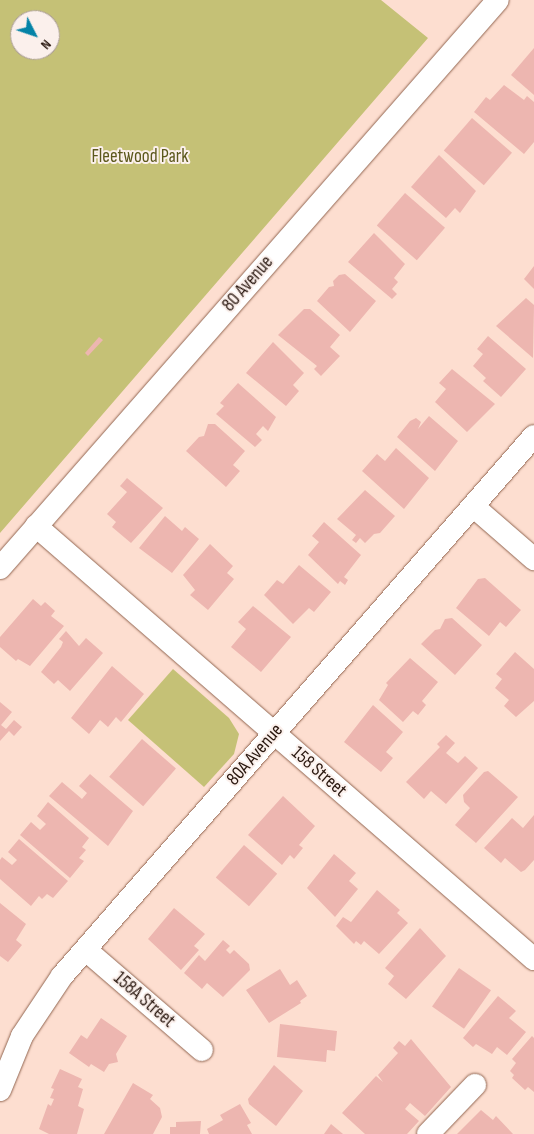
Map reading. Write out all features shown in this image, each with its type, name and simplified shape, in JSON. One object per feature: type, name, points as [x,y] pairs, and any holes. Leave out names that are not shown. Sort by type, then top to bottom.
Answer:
[{"type":"street","name":"80 Avenue","points":[[0,568],[498,0]]},
{"type":"street","name":"80A Avenue","points":[[0,1090],[22,1036],[62,976],[534,436]]},
{"type":"street","points":[[473,506],[534,559]]},
{"type":"street","name":"158 Street","points":[[36,526],[534,959]]},
{"type":"street","name":"158A Street","points":[[86,950],[202,1050]]},
{"type":"street","points":[[428,1134],[475,1085]]},
{"type":"green space","name":"Fleetwood Park","points":[[0,0],[381,0],[428,38],[0,533]]},
{"type":"green space","points":[[173,669],[229,718],[239,734],[234,754],[204,787],[128,720]]},
{"type":"building","points":[[534,48],[534,95],[511,75]]},
{"type":"building","points":[[504,85],[524,100],[527,96],[534,102],[534,142],[524,154],[474,112],[486,97],[490,100]]},
{"type":"building","points":[[472,118],[512,153],[484,185],[444,150]]},
{"type":"building","points":[[439,155],[476,191],[460,213],[455,208],[446,218],[411,187]]},
{"type":"building","points":[[405,193],[445,228],[417,260],[377,225]]},
{"type":"building","points":[[374,233],[405,264],[394,278],[398,282],[392,289],[397,294],[392,299],[348,262]]},
{"type":"building","points":[[534,266],[534,289],[524,279]]},
{"type":"building","points":[[345,274],[376,301],[350,332],[317,301],[329,287],[334,286],[333,281],[339,275]]},
{"type":"building","points":[[526,298],[534,305],[533,358],[496,326]]},
{"type":"building","points":[[304,309],[310,309],[340,335],[330,347],[340,356],[321,376],[314,369],[317,366],[278,335]]},
{"type":"building","points":[[488,336],[526,369],[501,397],[483,381],[486,378],[473,366],[483,354],[477,349]]},
{"type":"building","points":[[99,337],[103,340],[88,356],[85,353]]},
{"type":"building","points":[[273,342],[304,373],[293,385],[299,391],[286,406],[246,373]]},
{"type":"building","points":[[452,369],[495,404],[467,432],[435,402],[446,389],[439,383]]},
{"type":"building","points":[[238,383],[276,417],[268,431],[263,426],[256,434],[262,440],[255,447],[216,414],[224,406],[220,403]]},
{"type":"building","points":[[429,416],[458,441],[435,471],[397,437],[410,421],[416,418],[421,422],[418,429]]},
{"type":"building","points":[[208,424],[215,424],[245,451],[233,465],[240,471],[226,487],[186,451],[199,437],[204,436]]},
{"type":"building","points":[[396,448],[429,478],[404,509],[362,471],[377,454],[385,461]]},
{"type":"building","points":[[127,478],[163,508],[131,543],[112,527],[116,522],[107,514],[127,492],[120,486]]},
{"type":"building","points":[[365,490],[395,516],[380,533],[374,534],[365,543],[360,538],[356,543],[352,540],[356,535],[337,519]]},
{"type":"building","points":[[165,516],[182,531],[185,527],[199,539],[172,573],[139,548]]},
{"type":"building","points":[[324,522],[361,555],[344,577],[348,580],[345,585],[340,581],[338,584],[308,555],[319,542],[312,536]]},
{"type":"building","points":[[210,544],[233,566],[227,573],[234,579],[208,610],[190,595],[195,590],[183,575]]},
{"type":"building","points":[[299,565],[331,592],[314,612],[309,608],[293,624],[264,595],[277,580],[283,584]]},
{"type":"building","points":[[485,578],[521,610],[506,627],[500,622],[489,636],[456,608],[478,579]]},
{"type":"building","points":[[33,599],[41,606],[45,602],[55,611],[51,616],[64,626],[30,666],[18,659],[16,661],[0,647],[0,637]]},
{"type":"building","points":[[253,606],[291,637],[261,672],[231,647],[246,629],[238,622]]},
{"type":"building","points":[[452,618],[482,645],[455,675],[421,644],[435,630],[440,629],[445,619]]},
{"type":"building","points":[[66,631],[79,646],[86,638],[103,653],[70,691],[58,680],[54,684],[41,672],[61,647],[63,642],[59,639]]},
{"type":"building","points":[[515,652],[534,669],[534,701],[516,717],[504,706],[509,700],[495,688],[502,679],[496,674]]},
{"type":"building","points":[[410,658],[438,682],[422,701],[426,705],[418,715],[413,711],[403,722],[379,700],[388,685],[386,683]]},
{"type":"building","points":[[112,666],[144,694],[121,722],[116,717],[108,727],[100,720],[89,734],[71,718]]},
{"type":"building","points":[[0,702],[12,712],[1,725],[6,729],[14,720],[22,727],[14,736],[9,731],[0,741]]},
{"type":"building","points":[[373,705],[403,732],[386,752],[393,758],[381,772],[344,742]]},
{"type":"building","points":[[446,735],[455,743],[446,753],[458,763],[465,756],[478,768],[446,804],[431,791],[424,799],[406,782],[440,747],[437,744]]},
{"type":"building","points":[[142,739],[176,769],[143,806],[109,777]]},
{"type":"building","points":[[488,771],[518,797],[476,843],[455,825],[470,808],[464,802],[463,795],[484,772]]},
{"type":"building","points":[[90,774],[133,811],[108,846],[49,796],[62,782],[82,799],[87,793],[79,786]]},
{"type":"building","points":[[283,796],[315,826],[299,845],[303,848],[294,859],[290,855],[282,865],[248,835]]},
{"type":"building","points":[[48,802],[89,838],[82,847],[86,850],[79,858],[84,861],[70,878],[20,835],[31,822],[40,830],[46,824],[37,816]]},
{"type":"building","points":[[534,815],[534,860],[525,870],[521,872],[505,858],[501,863],[484,848],[512,818],[523,828]]},
{"type":"building","points":[[19,839],[68,881],[53,898],[47,894],[42,899],[39,896],[31,906],[0,879],[0,860],[2,857],[12,865],[17,860],[8,852]]},
{"type":"building","points":[[244,845],[277,874],[249,906],[216,877]]},
{"type":"building","points":[[334,854],[356,873],[349,881],[358,889],[335,917],[307,888]]},
{"type":"building","points":[[377,890],[400,910],[397,913],[408,923],[379,954],[364,941],[361,945],[356,941],[354,944],[336,926],[343,917],[351,922]]},
{"type":"building","points":[[0,903],[26,924],[16,940],[22,945],[8,962],[0,956]]},
{"type":"building","points":[[174,908],[205,934],[194,946],[199,950],[181,970],[148,939]]},
{"type":"building","points":[[420,928],[446,956],[406,999],[388,984],[394,976],[385,968]]},
{"type":"building","points":[[223,940],[230,946],[226,950],[230,954],[234,950],[249,964],[250,970],[223,997],[207,983],[202,989],[184,973],[199,955],[205,961]]},
{"type":"building","points":[[459,968],[491,990],[464,1029],[432,1007]]},
{"type":"building","points":[[280,969],[290,985],[297,980],[307,996],[300,1001],[301,1003],[269,1023],[246,990]]},
{"type":"building","points":[[498,996],[516,1011],[509,1018],[526,1032],[507,1055],[497,1047],[492,1054],[476,1044],[473,1047],[463,1038]]},
{"type":"building","points":[[101,1018],[127,1036],[116,1054],[118,1062],[109,1064],[104,1072],[91,1064],[89,1067],[69,1053],[81,1035],[87,1039]]},
{"type":"building","points":[[280,1024],[337,1031],[335,1051],[327,1050],[326,1062],[277,1057]]},
{"type":"building","points":[[532,1036],[534,1038],[534,1092],[528,1087],[525,1090],[512,1078],[514,1075],[510,1071],[516,1063],[512,1059]]},
{"type":"building","points":[[411,1039],[451,1087],[425,1116],[410,1103],[405,1109],[419,1121],[407,1134],[365,1134],[342,1113],[376,1076],[383,1082],[378,1075],[398,1053],[393,1048],[399,1041],[405,1046]]},
{"type":"building","points":[[274,1065],[303,1091],[276,1126],[249,1104],[248,1099]]},
{"type":"building","points":[[60,1069],[82,1079],[78,1087],[83,1089],[78,1106],[84,1109],[77,1134],[49,1134],[39,1129],[48,1104],[51,1106],[54,1099],[50,1098],[54,1089],[51,1088]]},
{"type":"building","points":[[133,1083],[153,1095],[150,1099],[160,1108],[162,1117],[153,1134],[104,1134]]},
{"type":"building","points":[[240,1104],[251,1123],[247,1125],[252,1134],[209,1134],[207,1129],[223,1120],[220,1115]]},
{"type":"building","points":[[481,1110],[493,1120],[496,1116],[513,1134],[457,1134]]},
{"type":"building","points":[[201,1121],[200,1134],[170,1134],[170,1127],[176,1127],[176,1122]]},
{"type":"building","points":[[331,1124],[343,1134],[324,1134]]}]
